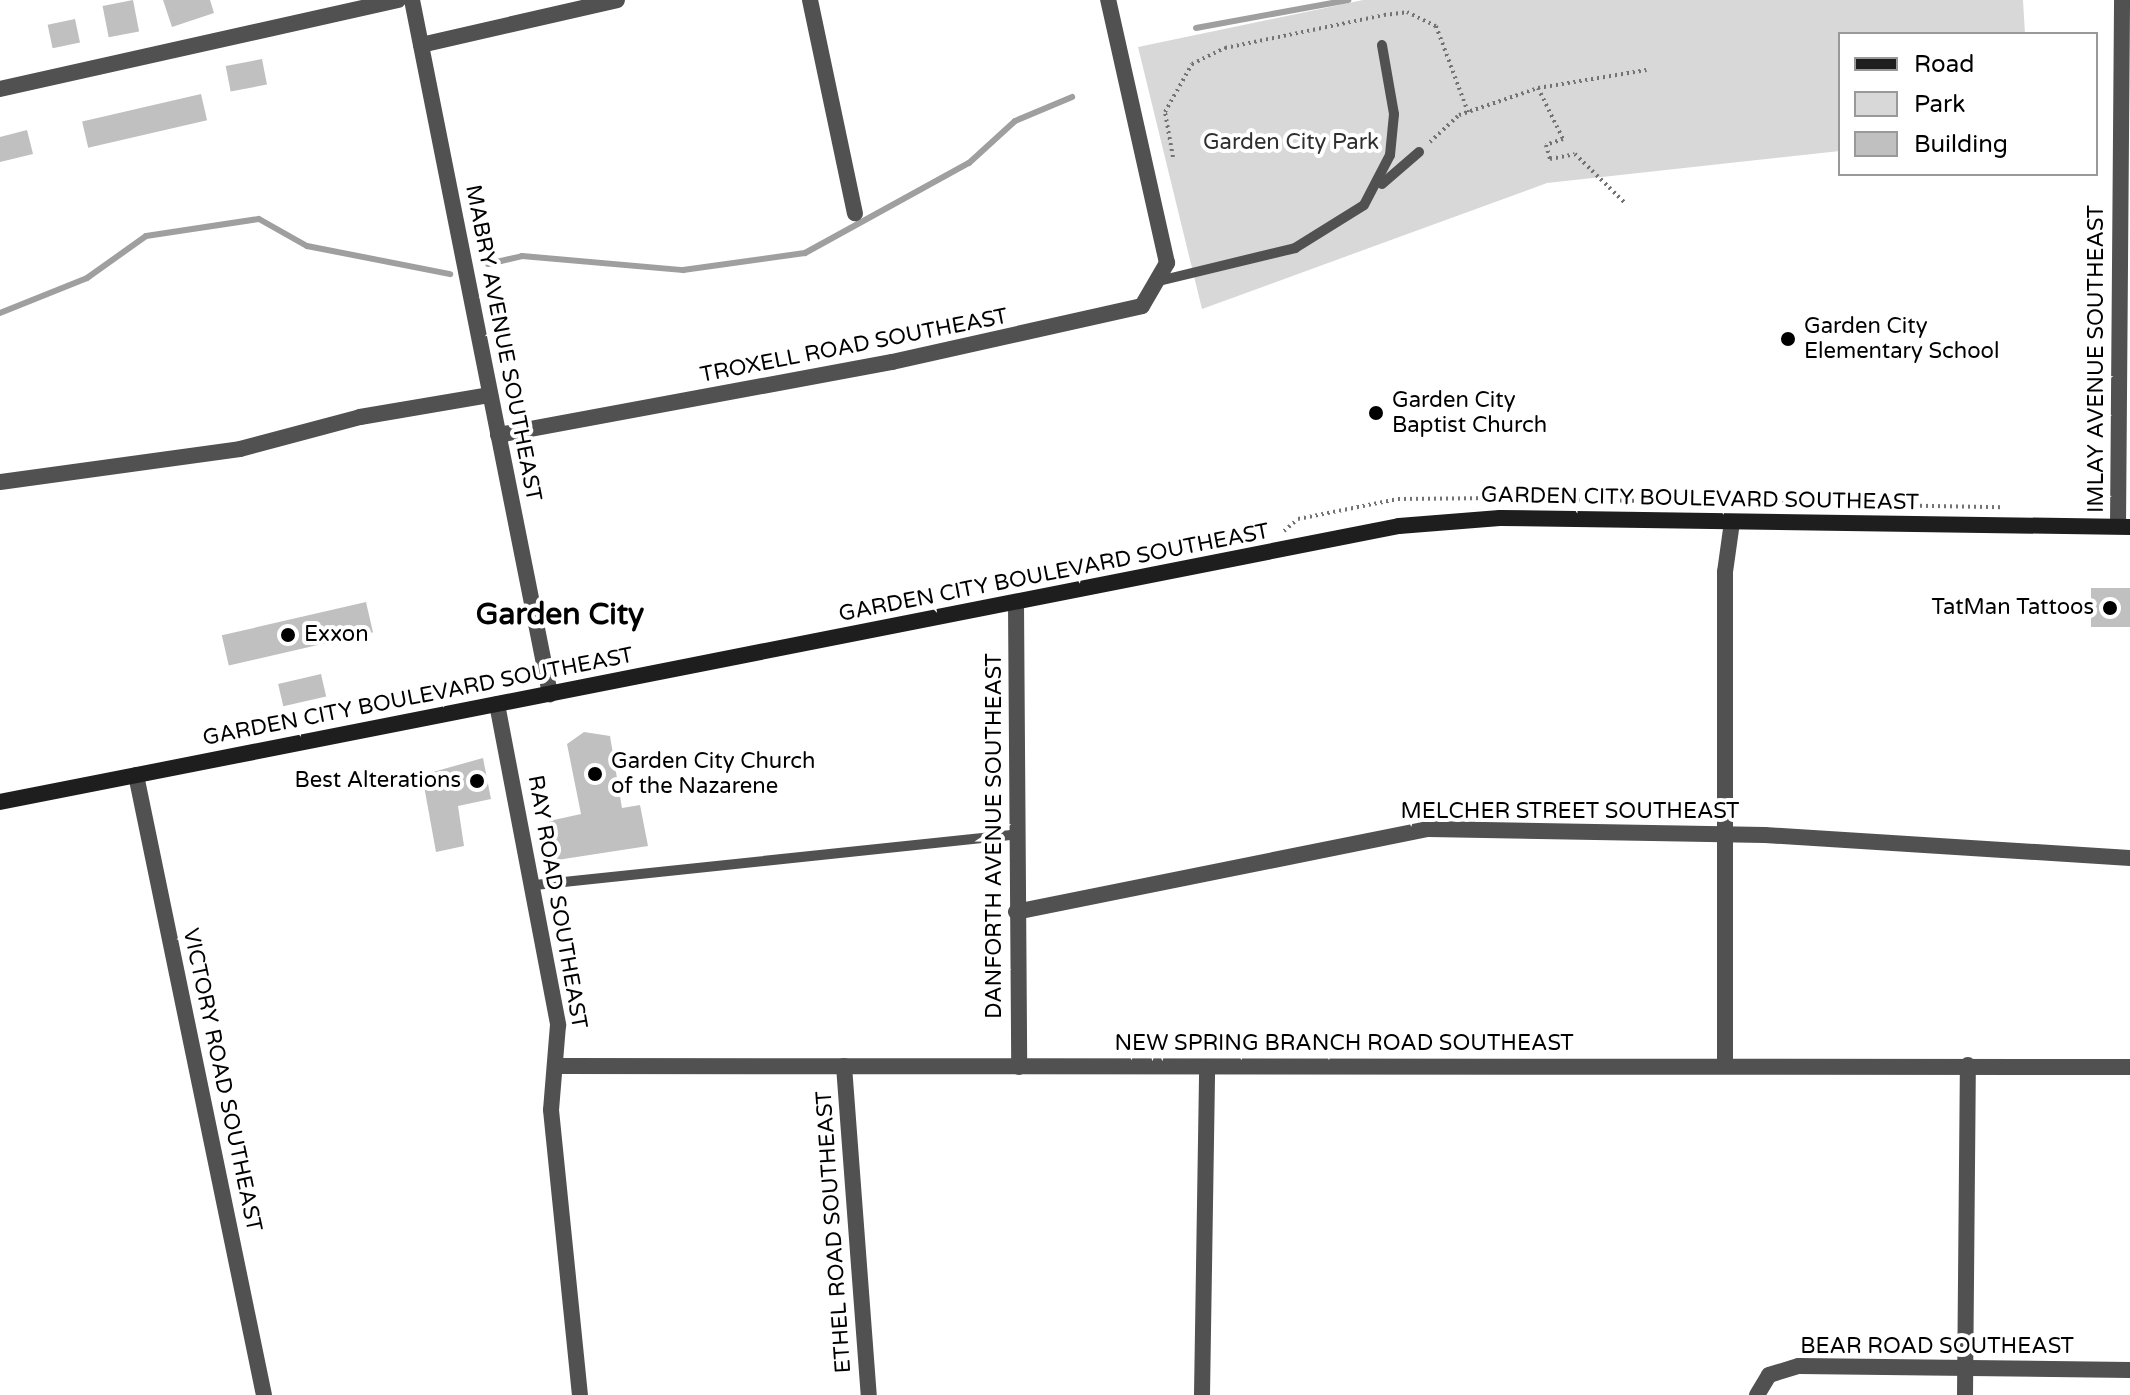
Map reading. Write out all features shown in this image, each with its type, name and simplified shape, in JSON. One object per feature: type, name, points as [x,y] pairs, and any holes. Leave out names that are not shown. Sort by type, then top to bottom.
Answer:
[{"type":"street","points":[[0,89],[398,0]]},
{"type":"street","name":"MABRY AVENUE SOUTHEAST","points":[[412,0],[550,694]]},
{"type":"street","points":[[421,45],[617,0]]},
{"type":"street","points":[[810,0],[855,213]]},
{"type":"street","points":[[1108,0],[1164,238],[1163,280]]},
{"type":"street","name":"IMLAY AVENUE SOUTHEAST","points":[[2122,0],[2124,526]]},
{"type":"street","name":"TROXELL ROAD SOUTHEAST","points":[[498,435],[1126,314],[1163,280]]},
{"type":"street","points":[[0,482],[240,449],[360,417],[490,395]]},
{"type":"street","name":"GARDEN CITY BOULEVARD SOUTHEAST","points":[[0,802],[1446,521],[2124,526]]},
{"type":"street","points":[[1725,1065],[1722,834],[1725,572],[1732,522]]},
{"type":"street","name":"DANFORTH AVENUE SOUTHEAST","points":[[1016,604],[1019,1067]]},
{"type":"street","name":"RAY ROAD SOUTHEAST","points":[[497,704],[535,885],[557,1066],[551,1110],[580,1395]]},
{"type":"street","name":"VICTORY ROAD SOUTHEAST","points":[[136,775],[264,1395]]},
{"type":"street","name":"MELCHER STREET SOUTHEAST","points":[[1016,912],[1387,833],[1722,834],[2130,858]]},
{"type":"street","points":[[1965,1395],[1968,1065]]},
{"type":"street","name":"NEW SPRING BRANCH ROAD SOUTHEAST","points":[[557,1066],[2130,1067]]},
{"type":"street","name":"ETHEL ROAD SOUTHEAST","points":[[844,1066],[869,1395]]},
{"type":"street","points":[[1202,1395],[1207,1067]]},
{"type":"street","name":"BEAR ROAD SOUTHEAST","points":[[1757,1395],[1769,1375],[1799,1366],[2130,1370]]},
{"type":"lane","points":[[1380,185],[1394,114],[1382,45]]},
{"type":"lane","points":[[1163,280],[1295,248],[1334,229],[1419,152]]},
{"type":"lane","points":[[535,885],[1018,834]]},
{"type":"path","points":[[1173,157],[1165,112],[1192,64],[1225,48],[1384,15],[1407,12],[1436,26],[1468,112]]},
{"type":"path","points":[[1419,152],[1468,112],[1538,88],[1647,70]]},
{"type":"path","points":[[1538,88],[1563,139],[1546,145],[1550,159],[1575,154],[1625,203]]},
{"type":"path","points":[[1277,536],[1298,519],[1398,499],[1488,498]]},
{"type":"path","points":[[1516,499],[1990,502]]},
{"type":"green space","name":"Garden City Park","points":[[1363,0],[2023,0],[2025,32],[1838,32],[1838,151],[1547,183],[1202,309],[1138,47]]},
{"type":"building","points":[[133,0],[139,31],[109,37],[103,6]]},
{"type":"building","points":[[163,0],[210,0],[214,13],[172,27]]},
{"type":"building","points":[[75,19],[80,42],[53,48],[48,25]]},
{"type":"building","points":[[262,59],[267,85],[231,92],[226,66]]},
{"type":"building","points":[[201,94],[207,120],[88,148],[82,121]]},
{"type":"building","points":[[27,130],[33,154],[0,162],[0,137]]},
{"type":"building","name":"TatMan Tattoos","points":[[2091,588],[2130,588],[2130,627],[2091,627]]},
{"type":"building","points":[[366,602],[373,632],[229,665],[222,635]]},
{"type":"building","points":[[321,674],[326,696],[283,706],[278,684]]},
{"type":"building","name":"Garden City Church of the Nazarene","points":[[584,732],[610,736],[622,808],[640,805],[648,846],[557,860],[549,821],[581,814],[567,744]]},
{"type":"building","points":[[483,758],[491,799],[458,806],[464,846],[436,852],[422,775]]},
{"type":"waterway","points":[[1196,28],[1348,0]]},
{"type":"waterway","points":[[488,264],[522,256],[683,270],[805,253],[969,163],[1015,121],[1072,97]]},
{"type":"waterway","points":[[0,313],[87,278],[146,236],[259,219],[307,246],[450,274]]},
{"type":"place","name":"Garden City Elementary School","points":[[1788,339]]},
{"type":"place","name":"Garden City Baptist Church","points":[[1376,413]]},
{"type":"place","name":"TatMan Tattoos","points":[[2110,608]]},
{"type":"place","name":"Exxon","points":[[288,635]]},
{"type":"place","name":"Garden City Church of the Nazarene","points":[[595,774]]},
{"type":"place","name":"Best Alterations","points":[[477,781]]},
{"type":"district","name":"Garden City","points":[[560,615]]}]
